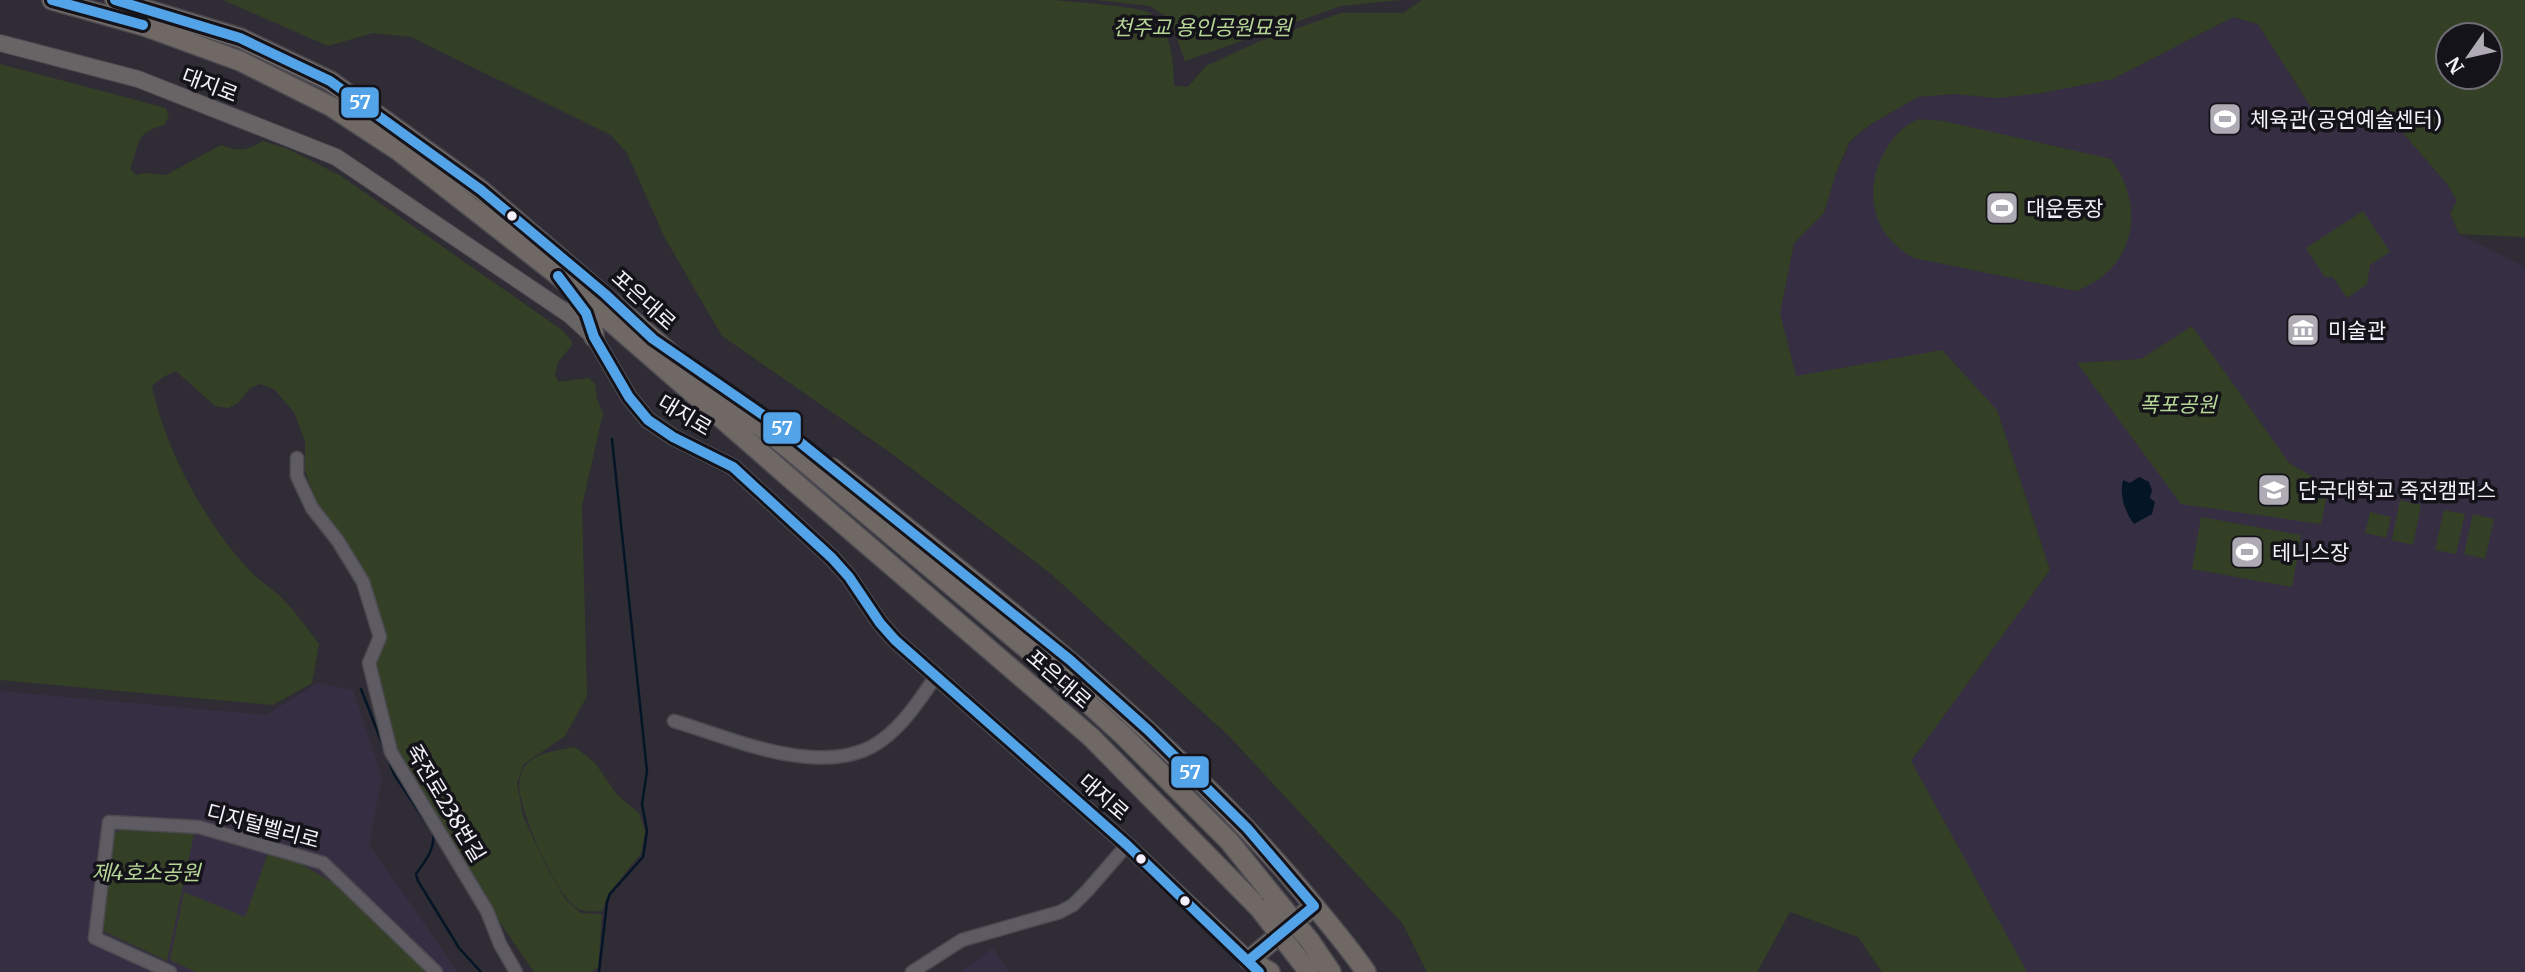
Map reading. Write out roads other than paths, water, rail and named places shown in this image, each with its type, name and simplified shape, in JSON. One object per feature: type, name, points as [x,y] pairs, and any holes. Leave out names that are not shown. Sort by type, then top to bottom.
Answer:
[{"type":"highway","name":"포은대로","points":[[52,0],[144,26],[240,61],[332,107],[399,151],[555,272],[1091,737],[1265,900]]},
{"type":"highway","name":"포은대로","points":[[115,0],[240,38],[330,81],[481,190],[605,294],[705,383],[789,449],[1045,663],[1123,735],[1229,841],[1265,900]]},
{"type":"highway","points":[[555,272],[589,317],[594,337]]},
{"type":"highway","points":[[653,339],[786,431],[1070,660],[1148,730],[1247,828],[1366,972]]},
{"type":"highway","points":[[1265,900],[1302,948],[1331,972]]},
{"type":"highway","points":[[1270,972],[1254,966],[1314,906]]},
{"type":"highway","points":[[1302,948],[1308,972]]},
{"type":"main road","name":"대지로","points":[[0,43],[138,79],[336,157],[570,314],[594,337],[629,397],[648,420],[673,437],[733,467],[832,558],[895,640],[1127,845],[1254,966]]},
{"type":"street","name":"죽전로238번길","points":[[297,458],[298,476],[312,508],[338,541],[363,582],[380,636],[369,663],[391,752],[487,911],[500,944],[516,972]]},
{"type":"street","points":[[674,721],[789,754],[819,758],[850,755],[873,746],[893,729],[914,709],[936,676]]},
{"type":"street","name":"디지털벨리로","points":[[170,972],[94,938],[109,822],[199,827],[323,863],[436,972]]},
{"type":"street","points":[[912,972],[962,940],[1060,912],[1073,905],[1127,845]]},
{"type":"water","points":[[2139,477],[2149,482],[2152,490],[2150,498],[2155,502],[2152,514],[2134,524],[2124,503],[2122,486],[2123,480],[2130,483]]},
{"type":"waterway","points":[[599,972],[607,902],[610,894],[643,857],[647,831],[642,804],[647,771],[612,439]]},
{"type":"waterway","points":[[361,689],[394,774],[433,833],[431,850],[416,874],[418,881],[459,948],[481,972]]},
{"type":"place","name":"체육관(공연예술센터)","points":[[2225,119]]},
{"type":"place","name":"대운동장","points":[[2002,208]]},
{"type":"place","name":"미술관","points":[[2303,330]]},
{"type":"place","name":"단국대학교 죽전캠퍼스","points":[[2274,490]]},
{"type":"place","name":"테니스장","points":[[2247,552]]},
{"type":"park label","name":"천주교 용인공원묘원","points":[[1202,27]]},
{"type":"park label","name":"폭포공원","points":[[2178,404]]},
{"type":"park label","name":"제4호소공원","points":[[146,872]]}]
